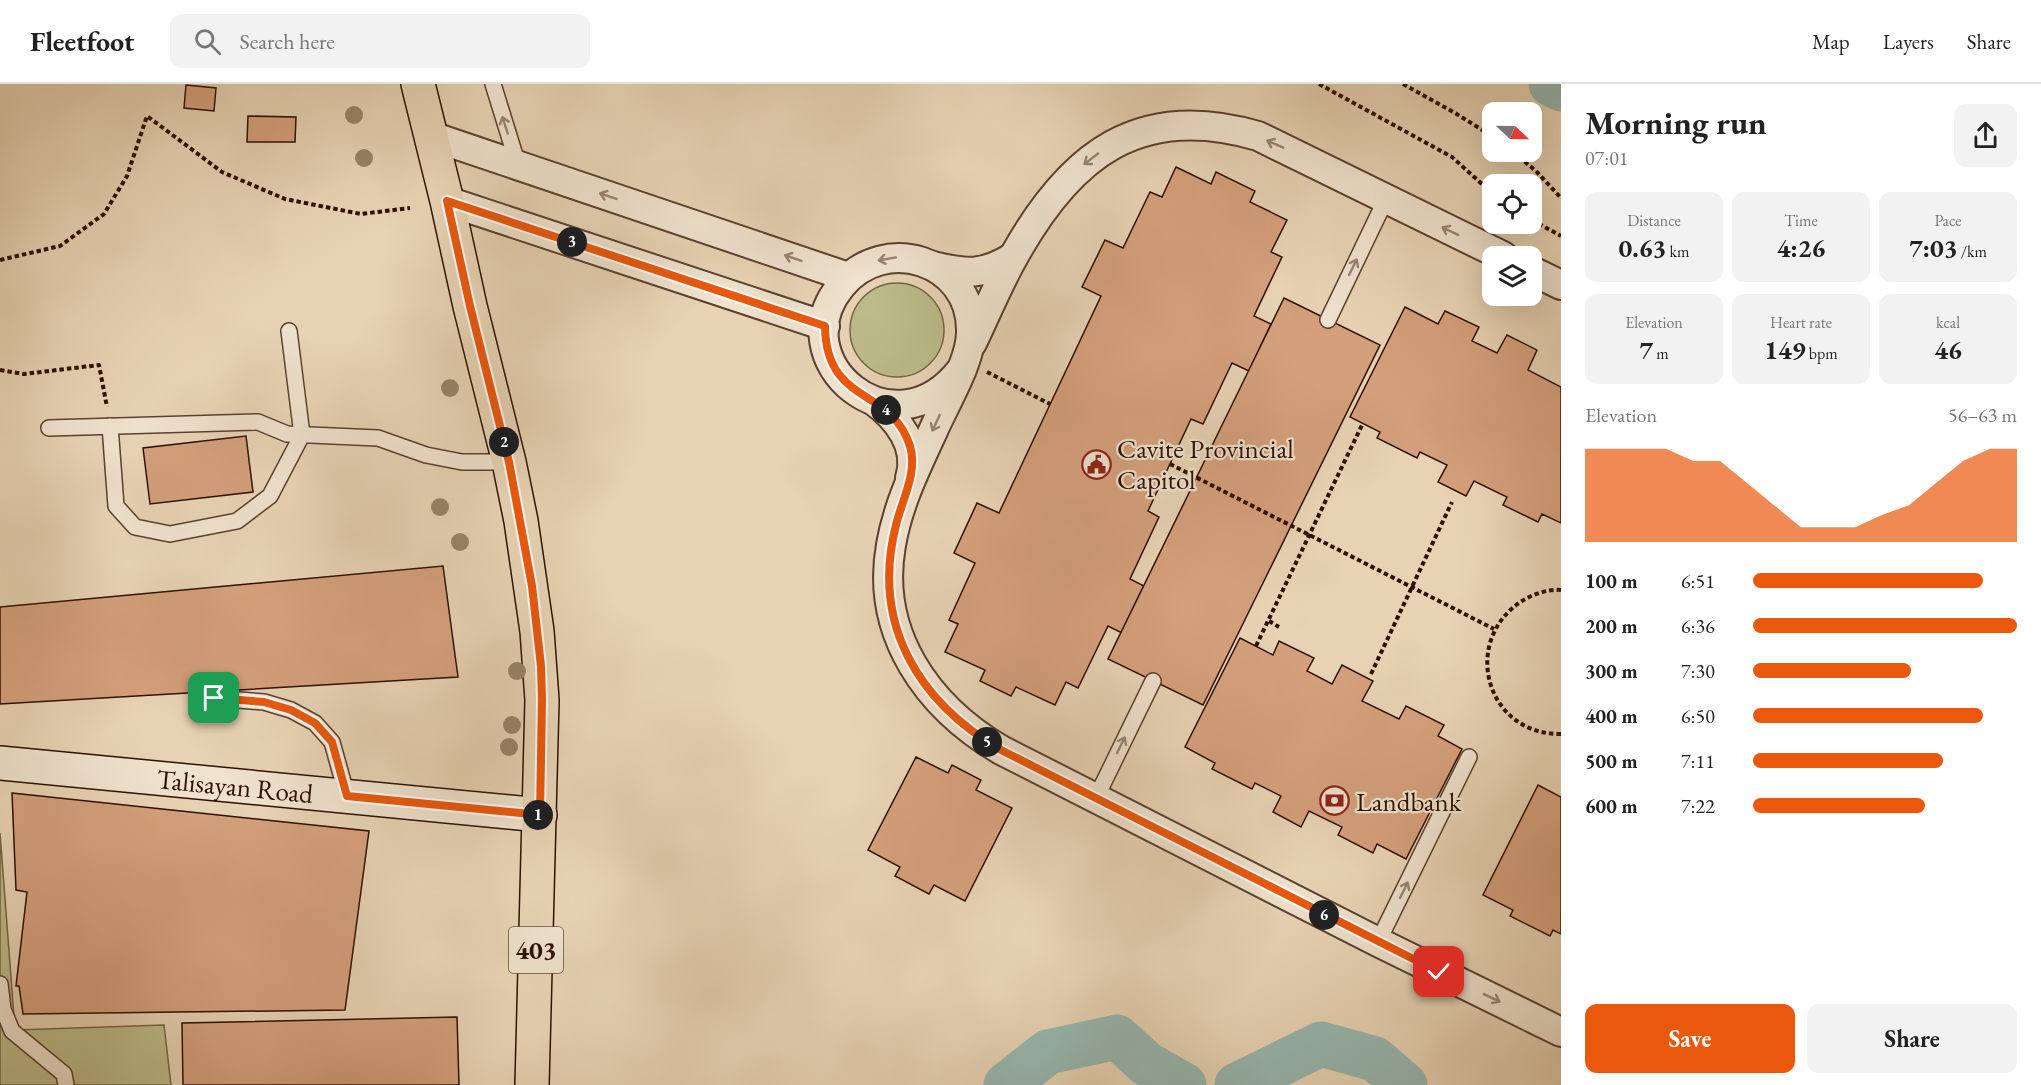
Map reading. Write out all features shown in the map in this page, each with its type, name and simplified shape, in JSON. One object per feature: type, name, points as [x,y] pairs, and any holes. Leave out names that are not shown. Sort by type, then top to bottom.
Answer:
[{"type":"main road","name":"403","points":[[418,84],[509,462],[532,586],[541,666],[542,700],[532,1085]]},
{"type":"main road","name":"Talisayan Road","points":[[0,763],[540,815]]},
{"type":"street","points":[[908,484],[1013,257],[1048,203],[1069,177],[1093,156],[1120,140],[1169,126],[1216,127],[1258,136],[1482,246]]},
{"type":"street","points":[[431,136],[849,277]]},
{"type":"street","points":[[447,201],[825,326]]},
{"type":"street","points":[[1013,257],[998,267],[981,272],[963,272],[916,260],[889,258],[863,266],[849,277],[832,299],[825,326],[827,350],[836,372],[853,389],[874,401],[897,420],[912,453],[908,484],[891,546],[889,588],[896,625],[918,675],[938,701],[967,729],[1001,750],[1378,942],[1561,1032]]},
{"type":"street","points":[[874,401],[898,405],[923,400],[944,388],[965,359],[971,321],[967,304],[953,282],[933,266]]},
{"type":"street","points":[[1542,276],[1561,285]]},
{"type":"lane","points":[[493,84],[518,165]]},
{"type":"lane","points":[[1328,320],[1386,199]]},
{"type":"lane","points":[[110,426],[116,506],[135,527],[170,534],[237,521],[270,496],[302,435],[289,331]]},
{"type":"lane","points":[[49,428],[258,422],[287,434],[378,438],[426,455],[462,462],[509,462]]},
{"type":"lane","points":[[1096,798],[1153,681]]},
{"type":"lane","points":[[214,698],[264,702],[291,710],[315,723],[332,742],[347,796]]},
{"type":"lane","points":[[1378,942],[1468,757]]},
{"type":"lane","points":[[0,984],[3,1009],[12,1031],[64,1074],[66,1085]]},
{"type":"path","points":[[1319,84],[1452,157],[1482,184]]},
{"type":"path","points":[[1403,84],[1482,130]]},
{"type":"path","points":[[0,260],[60,246],[105,214],[127,176],[147,116],[222,172],[285,199],[361,214],[410,208]]},
{"type":"path","points":[[1526,162],[1561,198]]},
{"type":"path","points":[[1542,226],[1561,236]]},
{"type":"path","points":[[965,359],[1050,404]]},
{"type":"path","points":[[0,370],[24,374],[99,365],[110,426]]},
{"type":"path","points":[[1256,646],[1363,423]]},
{"type":"path","points":[[1170,464],[1494,629]]},
{"type":"path","points":[[1371,674],[1452,502]]},
{"type":"path","points":[[1561,590],[1530,596],[1509,609],[1494,629],[1487,651],[1487,674],[1495,695],[1508,714],[1527,727],[1548,734],[1561,734]]},
{"type":"path","points":[[1269,621],[1279,627]]},
{"type":"green space","points":[[897,283],[915,287],[930,297],[940,312],[944,330],[940,348],[930,363],[915,373],[897,377],[879,373],[864,363],[854,348],[850,330],[854,312],[864,297],[879,287]]},
{"type":"green space","points":[[0,833],[15,1030],[164,1025],[171,1085],[0,1085]]},
{"type":"building","points":[[186,85],[216,88],[214,111],[184,108]]},
{"type":"building","points":[[248,116],[296,117],[295,142],[247,142]]},
{"type":"building","name":"Cavite Provincial Capitol","points":[[1176,167],[1211,184],[1216,172],[1255,191],[1250,202],[1287,220],[1271,252],[1282,257],[1254,316],[1271,324],[1249,371],[1232,363],[1203,424],[1191,419],[1148,511],[1159,517],[1130,579],[1144,586],[1122,633],[1108,626],[1078,688],[1066,682],[1055,705],[1016,687],[1011,696],[980,681],[985,670],[945,652],[958,624],[949,620],[975,563],[954,553],[977,503],[999,513],[1101,296],[1082,287],[1105,240],[1123,248],[1150,192],[1162,197]]},
{"type":"building","points":[[1284,298],[1380,345],[1203,705],[1108,659]]},
{"type":"building","points":[[1405,307],[1438,324],[1445,311],[1479,327],[1472,341],[1497,353],[1507,335],[1537,350],[1528,370],[1561,387],[1561,523],[1542,514],[1538,522],[1503,505],[1507,497],[1474,481],[1466,496],[1438,482],[1447,465],[1420,452],[1417,458],[1377,438],[1380,432],[1350,417]]},
{"type":"building","points":[[246,436],[253,492],[150,504],[143,448]]},
{"type":"building","points":[[443,566],[458,677],[0,704],[0,607]]},
{"type":"building","points":[[1240,638],[1273,655],[1279,641],[1314,658],[1307,671],[1332,684],[1342,665],[1373,681],[1362,701],[1399,719],[1406,706],[1444,725],[1438,736],[1462,749],[1406,859],[1377,844],[1373,853],[1338,835],[1342,827],[1309,811],[1301,827],[1273,812],[1281,796],[1255,783],[1252,789],[1212,769],[1215,763],[1185,747]]},
{"type":"building","points":[[916,757],[948,773],[952,765],[981,780],[976,790],[1012,808],[965,901],[934,885],[929,894],[895,876],[900,867],[868,850]]},
{"type":"building","points":[[1538,785],[1561,797],[1561,934],[1553,930],[1550,936],[1510,916],[1513,910],[1483,895]]},
{"type":"building","points":[[12,793],[369,831],[345,1010],[23,1014],[19,986],[16,986],[27,892],[16,890]]},
{"type":"building","points":[[457,1017],[459,1085],[183,1085],[182,1023]]},
{"type":"waterway","points":[[1551,84],[1561,89]]},
{"type":"waterway","points":[[1006,1085],[1048,1052],[1117,1037],[1147,1064],[1184,1085]]},
{"type":"waterway","points":[[1237,1085],[1321,1044],[1375,1059],[1405,1085]]},
{"type":"place","name":"Cavite Provincial Capitol","points":[[1096,464]]},
{"type":"place","name":"Landbank","points":[[1335,801]]},
{"type":"route","points":[[214,698],[264,702],[291,710],[315,723],[332,742],[347,796],[540,815],[541,666],[532,586],[509,462],[470,306],[447,201],[825,326],[827,350],[836,372],[853,389],[874,401],[897,420],[912,453],[912,473],[891,546],[889,588],[891,607],[901,640],[924,685],[938,701],[967,729],[1001,750],[1439,972]]}]
